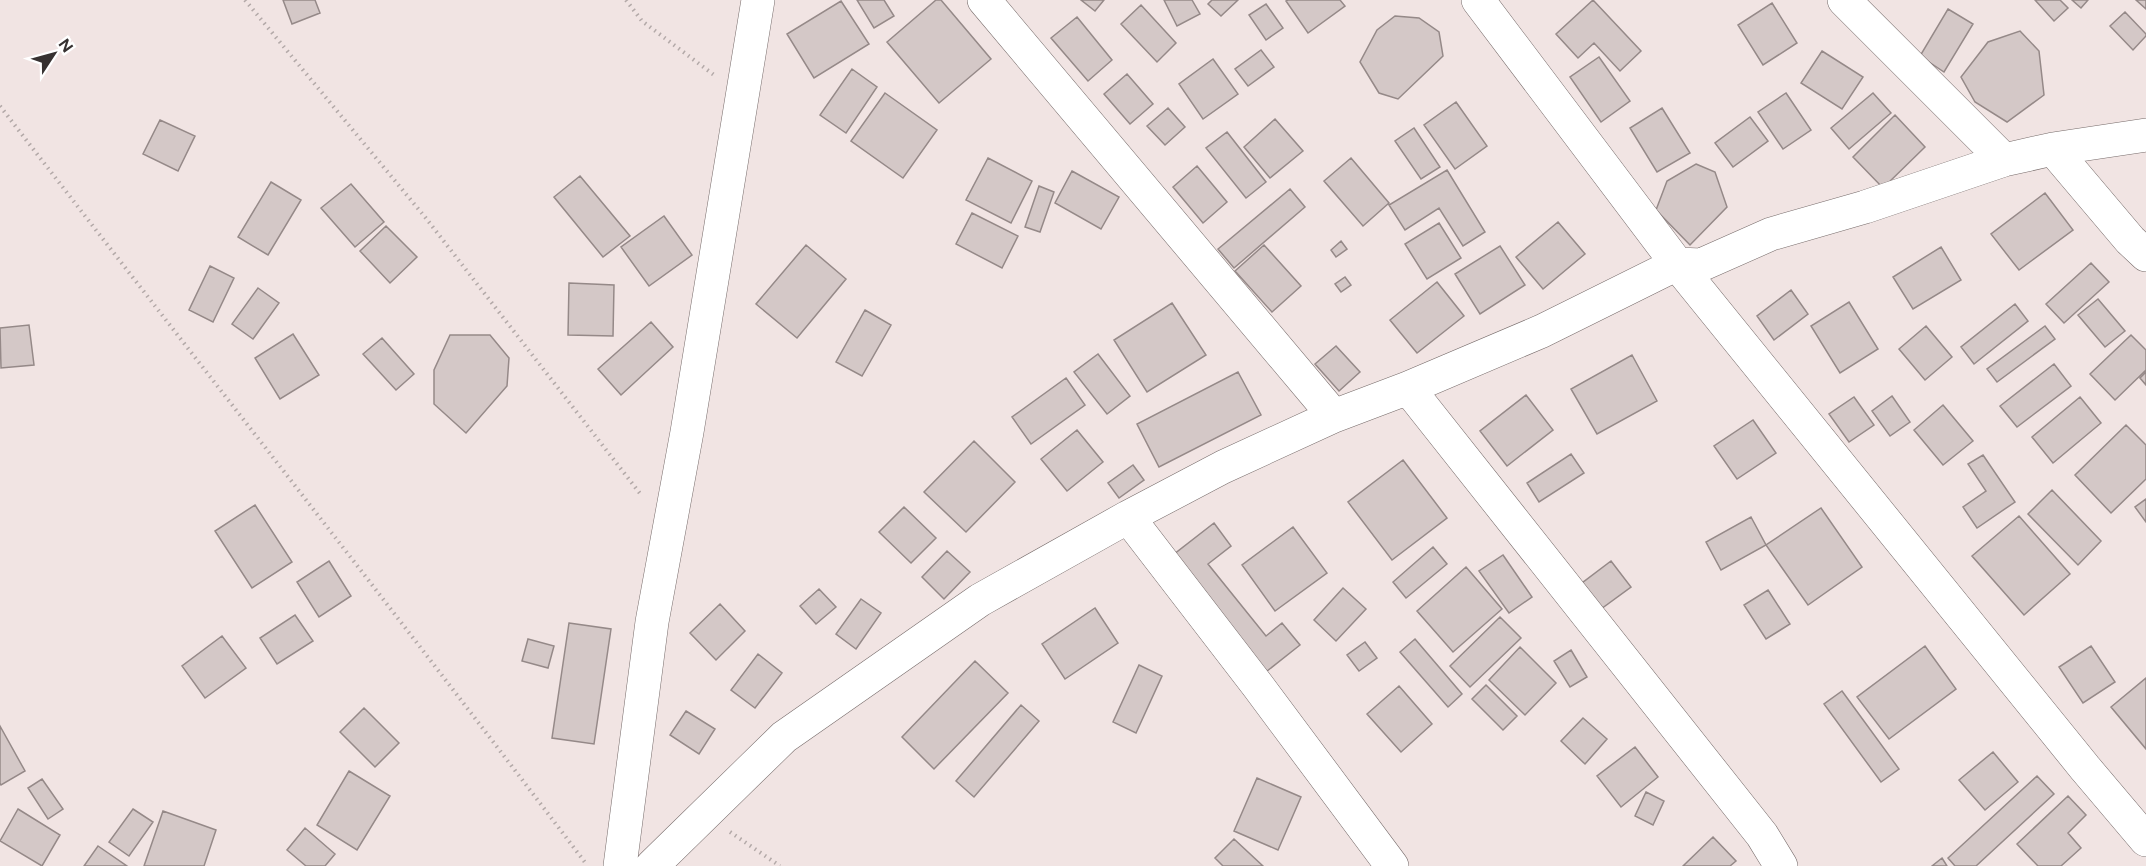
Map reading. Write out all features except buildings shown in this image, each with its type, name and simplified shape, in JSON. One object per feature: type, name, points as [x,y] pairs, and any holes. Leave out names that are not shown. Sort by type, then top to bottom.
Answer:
[{"type":"street","points":[[620,866],[652,622],[687,432],[758,0]]},
{"type":"street","points":[[984,0],[1334,416]]},
{"type":"street","points":[[1478,0],[1677,264],[2085,768],[2146,840]]},
{"type":"street","points":[[1844,0],[2004,160]]},
{"type":"street","points":[[652,866],[784,737],[980,600],[1223,467],[1334,416],[1408,388],[1542,331],[1677,264],[1701,265],[1771,234],[1865,207],[2004,160],[2053,148],[2146,135]]},
{"type":"street","points":[[2053,148],[2130,240],[2146,255]]},
{"type":"street","points":[[1408,388],[1762,835],[1781,866]]},
{"type":"street","points":[[1128,517],[1392,866]]},
{"type":"path","points":[[245,0],[425,217],[614,461],[669,528]]},
{"type":"path","points":[[626,0],[642,21],[741,95]]},
{"type":"path","points":[[0,106],[460,697],[588,866]]},
{"type":"path","points":[[705,815],[780,866]]}]
